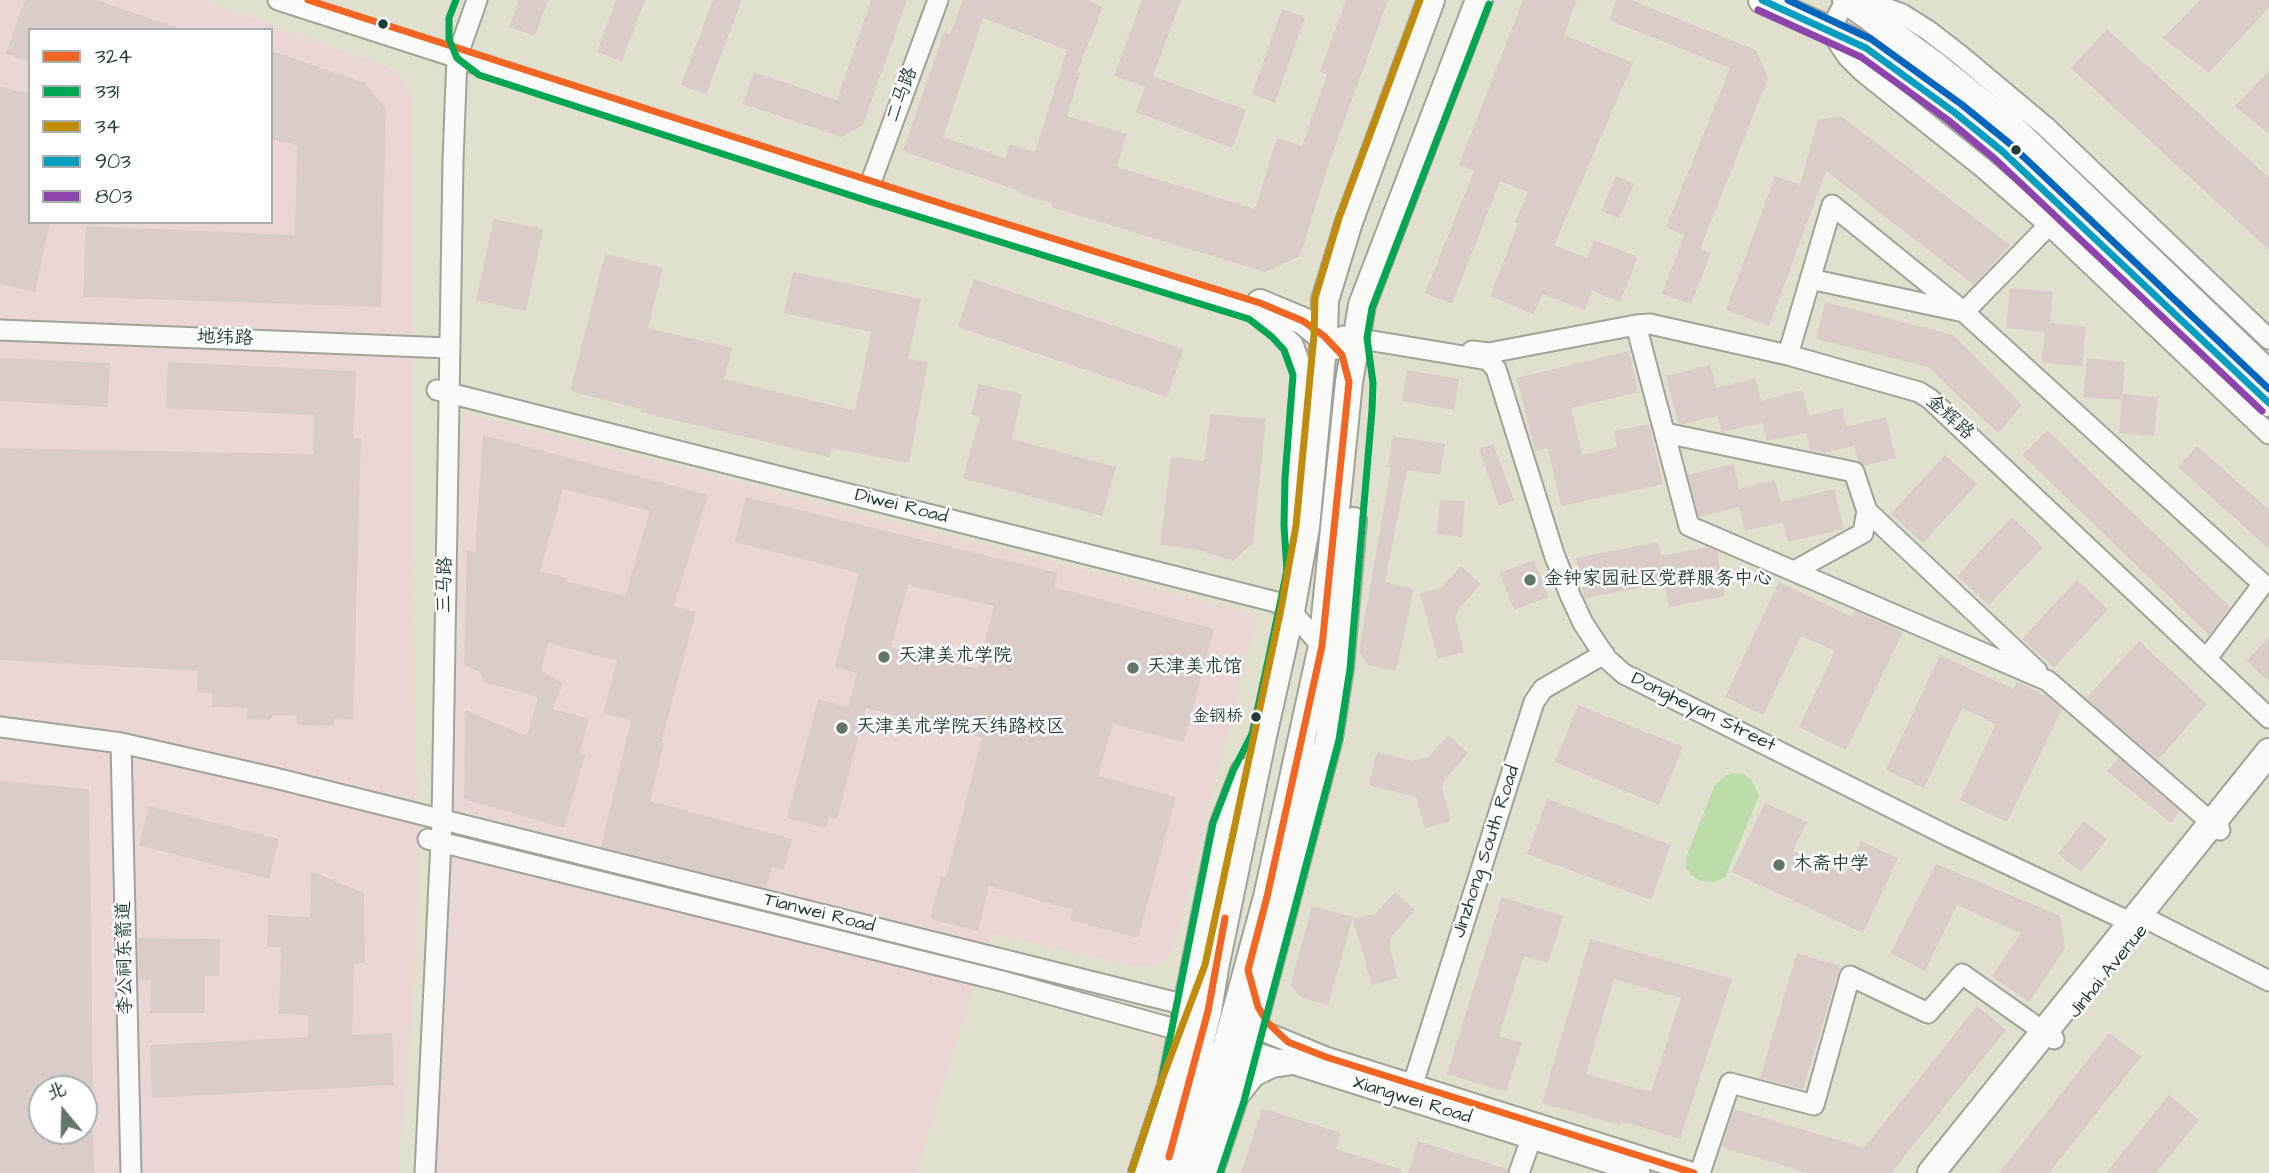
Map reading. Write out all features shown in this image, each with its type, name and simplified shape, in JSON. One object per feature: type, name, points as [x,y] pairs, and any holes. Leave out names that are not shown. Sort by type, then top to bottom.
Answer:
[{"type":"main road","points":[[1234,1098],[1215,968],[1291,611],[1306,527],[1325,300],[1349,222],[1431,0]]},
{"type":"main road","points":[[1142,1173],[1171,1086],[1222,1027],[1248,970],[1267,897],[1322,646],[1349,382],[1367,289],[1479,0]]},
{"type":"main road","points":[[1762,0],[1866,48],[2002,151],[2269,403]]},
{"type":"main road","points":[[1846,0],[2006,122],[2269,374]]},
{"type":"main road","points":[[1257,306],[1322,329],[1342,355],[1349,382]]},
{"type":"main road","points":[[1184,1169],[1222,1027],[1329,738],[1340,668],[1362,409],[1363,384],[1357,333]]},
{"type":"main road","points":[[1222,1027],[1223,826],[1234,796],[1263,736]]},
{"type":"main road","points":[[2216,827],[2269,752]]},
{"type":"main road","name":"Jinhai Avenue","points":[[1948,1173],[2050,1035],[2216,827],[2269,771]]},
{"type":"main road","points":[[1931,1173],[2050,1035]]},
{"type":"main road","points":[[1184,1169],[1240,1087],[1254,1073],[1287,1052]]},
{"type":"street","points":[[278,0],[457,50],[483,65],[1257,306],[1293,344],[1304,374],[1295,490],[1294,526],[1298,572]]},
{"type":"street","points":[[308,0],[869,185]]},
{"type":"street","name":"三马路","points":[[415,1173],[435,819],[443,348],[457,50],[460,20],[467,0]]},
{"type":"street","name":"三马路","points":[[457,50],[477,0]]},
{"type":"street","name":"二马路","points":[[869,185],[938,0]]},
{"type":"street","points":[[2269,339],[2046,127],[1959,55],[1902,14],[1878,5],[1846,0],[1830,30],[1846,56],[2049,225],[2269,434]]},
{"type":"street","points":[[1788,355],[1832,205],[1964,312],[2263,584],[2207,658]]},
{"type":"street","points":[[1964,312],[2049,225]]},
{"type":"street","points":[[1810,279],[1964,312]]},
{"type":"street","name":"金辉路","points":[[1489,354],[1650,324],[1788,355],[1919,392],[1930,399],[2269,718]]},
{"type":"street","points":[[1636,325],[1689,526],[2048,681]]},
{"type":"street","name":"Dongheyan Street","points":[[1322,329],[1489,354]]},
{"type":"street","name":"地纬路","points":[[0,330],[443,348]]},
{"type":"street","name":"Dongheyan Street","points":[[1357,333],[1488,360],[1496,369],[1554,554],[1583,624],[1604,654],[1624,674],[1951,837],[2269,981]]},
{"type":"street","name":"Diwei Road","points":[[442,391],[1276,602],[1291,611],[1340,668]]},
{"type":"street","points":[[1665,433],[1854,472],[1867,512],[1863,533],[1794,570]]},
{"type":"street","points":[[1867,512],[2048,681],[2216,827]]},
{"type":"street","name":"Jinzhong South Road","points":[[1413,1084],[1534,702],[1543,689],[1604,654]]},
{"type":"street","name":"Tianwei Road","points":[[0,727],[121,743],[271,777],[1222,1027]]},
{"type":"street","name":"李公祠东箭道","points":[[121,743],[131,1173]]},
{"type":"street","name":"三马路","points":[[425,1173],[434,840]]},
{"type":"street","name":"Tianwei Road","points":[[434,840],[1002,981],[1222,1027]]},
{"type":"street","points":[[1700,1173],[1730,1083],[1814,1105],[1850,976],[1928,1013],[1962,974],[2050,1035]]},
{"type":"street","points":[[1222,1027],[1267,1022],[1287,1052]]},
{"type":"street","name":"Xiangwei Road","points":[[1222,1027],[1531,1139],[1628,1171]]},
{"type":"street","name":"Xiangwei Road","points":[[1287,1052],[1325,1057],[1694,1173]]},
{"type":"street","points":[[1518,1173],[1531,1139]]},
{"type":"shaded area","points":[[0,0],[202,0],[385,66],[400,75],[411,93],[414,689],[419,848],[413,1002],[399,1173],[0,1173]]},
{"type":"shaded area","name":"天津美术学院天纬路校区","points":[[462,412],[1257,614],[1174,948],[1159,963],[1136,967],[990,933],[916,1173],[436,1173],[454,841]]},
{"type":"green space","points":[[1733,773],[1743,774],[1751,779],[1759,796],[1725,877],[1714,882],[1701,881],[1691,875],[1686,867],[1687,855],[1715,785]]},
{"type":"building","points":[[25,0],[96,0],[176,27],[28,28],[28,61],[6,54]]},
{"type":"building","points":[[519,0],[548,0],[535,36],[509,27]]},
{"type":"building","points":[[616,0],[645,0],[622,61],[597,52]]},
{"type":"building","points":[[713,0],[742,0],[706,94],[681,85]]},
{"type":"building","points":[[871,0],[907,0],[863,125],[841,137],[743,104],[754,72],[837,100]]},
{"type":"building","points":[[963,0],[1086,0],[1103,7],[1077,72],[1080,73],[1067,116],[1127,134],[1117,167],[1255,209],[1277,138],[1302,146],[1327,74],[1320,72],[1346,0],[1388,0],[1329,163],[1300,256],[1265,272],[1051,207],[1052,203],[903,151],[944,32],[950,34]],"holes":[[[983,18],[1067,50],[1035,152],[1010,144],[1005,158],[943,137]]]},
{"type":"building","points":[[1142,0],[1181,0],[1153,76],[1246,110],[1232,148],[1136,112],[1145,87],[1114,76]]},
{"type":"building","points":[[1523,0],[1577,0],[1564,35],[1633,63],[1554,245],[1587,258],[1594,240],[1638,257],[1620,302],[1592,291],[1585,310],[1542,294],[1534,314],[1490,296],[1528,192],[1500,181],[1452,304],[1425,293],[1474,171],[1459,165]]},
{"type":"building","points":[[1616,0],[1631,0],[1756,50],[1768,78],[1700,249],[1711,253],[1691,304],[1662,294],[1684,235],[1666,227],[1730,68],[1609,20]]},
{"type":"building","points":[[2200,0],[2269,0],[2269,7],[2209,73],[2163,38]]},
{"type":"building","points":[[1282,9],[1305,17],[1275,103],[1252,94]]},
{"type":"building","points":[[2107,29],[2269,178],[2269,250],[2071,68]]},
{"type":"building","points":[[273,52],[365,83],[386,109],[381,307],[83,297],[86,226],[295,235],[297,145],[273,139]]},
{"type":"building","points":[[2269,71],[2269,134],[2235,106]]},
{"type":"building","points":[[0,87],[28,93],[28,224],[50,224],[35,292],[0,284]]},
{"type":"building","points":[[1841,116],[2010,245],[1974,285],[1826,171],[1769,326],[1726,310],[1775,176],[1800,185],[1818,120]]},
{"type":"building","points":[[1616,176],[1634,184],[1619,218],[1601,211]]},
{"type":"building","points":[[494,219],[543,229],[526,311],[476,300]]},
{"type":"building","points":[[605,254],[663,268],[648,328],[732,348],[724,379],[855,411],[871,332],[784,313],[793,272],[921,299],[908,359],[928,362],[909,463],[832,448],[829,457],[641,412],[641,409],[570,391]]},
{"type":"building","points":[[974,279],[1184,349],[1167,397],[958,327]]},
{"type":"building","points":[[2010,288],[2053,292],[2050,323],[2086,327],[2082,366],[2041,363],[2045,332],[2006,328]]},
{"type":"building","points":[[1825,302],[1953,335],[2022,405],[1998,433],[1928,367],[1816,339]]},
{"type":"building","points":[[1629,351],[1638,392],[1571,408],[1582,455],[1617,447],[1614,431],[1649,424],[1663,484],[1561,506],[1548,448],[1535,451],[1517,378]]},
{"type":"building","points":[[0,358],[110,363],[108,407],[0,401]]},
{"type":"building","points":[[2087,358],[2125,362],[2122,400],[2083,397]]},
{"type":"building","points":[[168,362],[356,371],[353,438],[361,438],[353,720],[334,719],[334,726],[297,725],[297,716],[273,715],[270,720],[247,719],[247,708],[212,707],[212,693],[197,692],[198,671],[0,660],[0,448],[313,454],[314,415],[166,408]]},
{"type":"building","points":[[1710,365],[1716,388],[1755,378],[1761,401],[1802,390],[1809,416],[1842,408],[1847,427],[1886,417],[1896,458],[1864,466],[1858,461],[1854,446],[1825,453],[1810,450],[1806,433],[1767,441],[1762,423],[1722,432],[1717,416],[1678,423],[1666,376]]},
{"type":"building","points":[[1407,370],[1459,379],[1454,410],[1402,401]]},
{"type":"building","points":[[979,384],[1022,394],[1012,439],[1116,467],[1102,516],[963,478],[980,417],[971,415]]},
{"type":"building","points":[[2122,394],[2158,397],[2154,436],[2119,433]]},
{"type":"building","points":[[1211,414],[1266,419],[1253,543],[1233,561],[1194,549],[1160,545],[1171,457],[1204,461]]},
{"type":"building","points":[[2047,430],[2230,607],[2209,635],[2022,455]]},
{"type":"building","points":[[483,435],[708,495],[674,606],[696,612],[661,743],[664,743],[650,801],[792,839],[784,870],[772,867],[766,888],[601,847],[631,720],[603,713],[617,661],[548,643],[541,671],[563,683],[553,709],[589,719],[580,753],[585,755],[564,828],[464,799],[465,710],[527,736],[538,697],[484,682],[481,673],[464,665],[467,550],[475,552]],"holes":[[[563,489],[650,511],[625,596],[565,581],[566,578],[540,571]]]},
{"type":"building","points":[[1393,436],[1445,444],[1440,475],[1407,470],[1385,582],[1414,589],[1396,671],[1368,665],[1359,651],[1391,467],[1388,467]]},
{"type":"building","points":[[1493,444],[1514,500],[1499,506],[1479,449]]},
{"type":"building","points":[[2197,446],[2269,510],[2269,549],[2178,467]]},
{"type":"building","points":[[1945,455],[1977,484],[1923,543],[1891,514]]},
{"type":"building","points":[[1733,464],[1739,489],[1775,480],[1781,502],[1834,489],[1844,529],[1788,542],[1783,522],[1745,531],[1739,507],[1699,517],[1688,475]]},
{"type":"building","points":[[746,497],[1058,573],[1054,587],[1214,629],[1184,742],[1113,724],[1098,776],[1176,797],[1138,938],[1070,920],[1073,910],[989,886],[978,931],[930,919],[941,876],[946,878],[982,738],[866,708],[837,819],[829,817],[826,828],[787,818],[818,699],[848,707],[857,673],[835,667],[859,573],[735,542]],"holes":[[[908,585],[994,606],[978,669],[891,647]]]},
{"type":"building","points":[[1440,500],[1465,501],[1462,537],[1437,534]]},
{"type":"building","points":[[2012,517],[2043,547],[1989,605],[1957,576]]},
{"type":"building","points":[[1658,542],[1661,556],[1707,547],[1717,551],[1725,596],[1669,607],[1664,583],[1585,598],[1576,558]]},
{"type":"building","points":[[1534,560],[1548,597],[1514,610],[1500,573]]},
{"type":"building","points":[[1461,566],[1481,584],[1455,617],[1464,652],[1438,659],[1420,593],[1441,588]]},
{"type":"building","points":[[2077,580],[2108,609],[2054,668],[2022,639]]},
{"type":"building","points":[[1779,582],[1852,617],[1855,611],[1903,632],[1846,750],[1799,727],[1835,651],[1801,636],[1763,715],[1725,697]]},
{"type":"building","points":[[2269,637],[2269,681],[2247,661]]},
{"type":"building","points":[[2139,641],[2207,704],[2158,760],[2086,698]]},
{"type":"building","points":[[1940,655],[2013,689],[2017,682],[2047,696],[2062,709],[2007,822],[1960,800],[1996,724],[1962,708],[1924,788],[1886,770]]},
{"type":"building","points":[[1578,705],[1683,747],[1659,805],[1555,762]]},
{"type":"building","points":[[1448,735],[1468,753],[1442,786],[1451,821],[1425,828],[1416,797],[1369,785],[1377,752],[1412,761],[1428,757]]},
{"type":"building","points":[[2118,758],[2180,811],[2171,823],[2107,771]]},
{"type":"building","points":[[0,781],[89,789],[93,1075],[28,1075],[28,1145],[93,1145],[94,1173],[0,1173]]},
{"type":"building","points":[[1547,799],[1671,845],[1651,900],[1527,854]]},
{"type":"building","name":"木斋中学","points":[[1765,803],[1807,822],[1793,851],[1845,875],[1861,841],[1898,858],[1863,933],[1732,872]]},
{"type":"building","points":[[149,806],[279,839],[269,879],[139,845]]},
{"type":"building","points":[[2084,821],[2107,839],[2081,872],[2058,854]]},
{"type":"building","points":[[1936,864],[2060,916],[2065,948],[2029,1002],[1992,976],[2021,933],[1957,905],[1925,971],[1891,953]]},
{"type":"building","points":[[311,871],[364,893],[365,963],[354,963],[352,1035],[392,1033],[394,1085],[152,1098],[150,1045],[308,1037],[308,1015],[279,1014],[281,947],[267,947],[268,915],[310,917]]},
{"type":"building","points":[[1395,892],[1415,910],[1389,943],[1398,978],[1372,985],[1353,919],[1375,914]]},
{"type":"building","points":[[1502,897],[1563,916],[1548,963],[1524,956],[1499,1036],[1522,1043],[1506,1092],[1447,1074]]},
{"type":"building","points":[[1312,906],[1353,917],[1328,1005],[1300,997],[1291,984]]},
{"type":"building","points":[[138,938],[220,939],[219,976],[205,976],[205,1013],[150,1013],[151,980],[139,980]]},
{"type":"building","points":[[1590,939],[1732,979],[1680,1139],[1621,1121],[1620,1125],[1542,1103]],"holes":[[[1614,979],[1681,998],[1651,1092],[1586,1074]]]},
{"type":"building","points":[[1797,953],[1840,966],[1803,1089],[1760,1078]]},
{"type":"building","points":[[1977,1006],[2006,1030],[1891,1173],[1808,1173],[1722,1147],[1734,1109],[1864,1148]]},
{"type":"building","points":[[2109,1033],[2141,1057],[2049,1173],[1999,1173]]},
{"type":"building","points":[[2169,1095],[2199,1120],[2156,1173],[2106,1173]]},
{"type":"building","points":[[1262,1108],[1341,1133],[1336,1149],[1402,1170],[1402,1173],[1241,1173]]},
{"type":"building","points":[[1418,1141],[1507,1169],[1507,1173],[1408,1173]]},
{"type":"transit line","name":"324","points":[[308,0],[1260,303],[1303,321],[1324,336],[1342,355],[1349,382],[1322,646],[1267,897],[1248,970],[1258,1007],[1267,1022],[1288,1042],[1326,1057],[1694,1173]]},
{"type":"transit line","name":"331","points":[[456,0],[449,18],[449,39],[457,58],[479,75],[865,200],[1249,319],[1284,350],[1293,375],[1285,478],[1287,571],[1253,732],[1233,771],[1213,823],[1161,1083],[1132,1170]]},
{"type":"transit line","name":"34","points":[[1132,1170],[1161,1082],[1205,965],[1281,609],[1296,526],[1315,298],[1339,218],[1420,0]]},
{"type":"transit line","name":"903","points":[[1762,0],[1866,48],[1954,112],[2002,151],[2269,403]]},
{"type":"transit line","points":[[1788,0],[1871,39],[1961,104],[2009,143],[2269,389]]},
{"type":"transit line","name":"331","points":[[1220,1173],[1244,1101],[1339,740],[1350,669],[1372,410],[1373,383],[1367,338],[1372,308],[1489,4]]},
{"type":"transit line","name":"803","points":[[1758,10],[1861,57],[1948,120],[1995,159],[2262,411]]},
{"type":"transit line","name":"324","points":[[1169,1157],[1208,1011],[1225,918]]},
{"type":"place","name":"金钟家园社区党群服务中心","points":[[1530,580]]},
{"type":"place","name":"天津美术学院","points":[[884,657]]},
{"type":"place","name":"天津美术馆","points":[[1133,668]]},
{"type":"place","name":"金钢桥","points":[[1256,717]]},
{"type":"place","name":"天津美术学院天纬路校区","points":[[842,728]]},
{"type":"place","name":"木斋中学","points":[[1779,865]]}]
